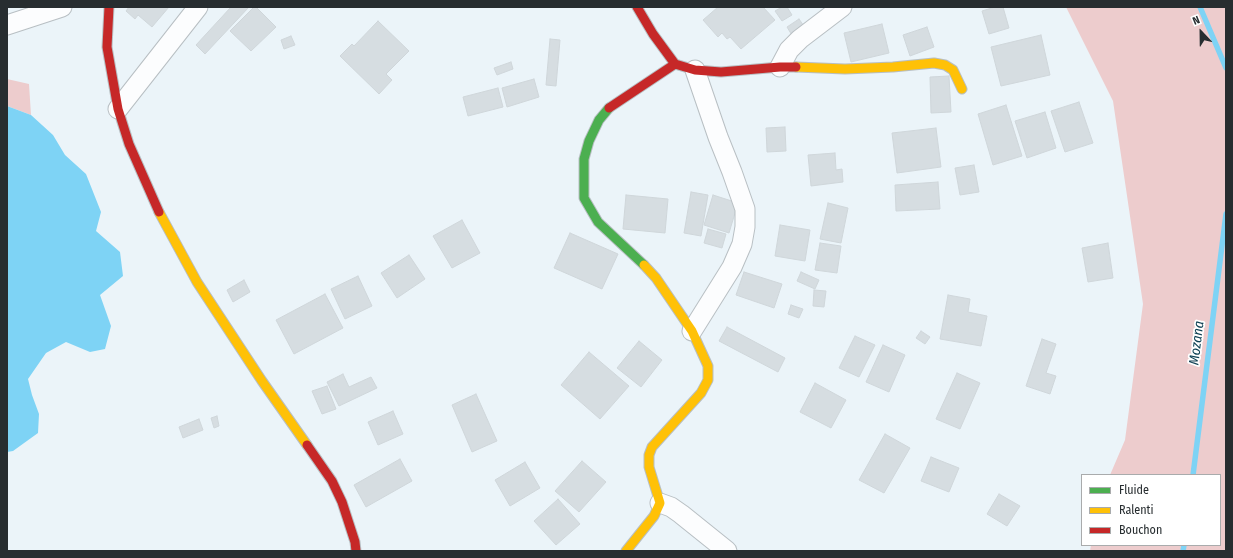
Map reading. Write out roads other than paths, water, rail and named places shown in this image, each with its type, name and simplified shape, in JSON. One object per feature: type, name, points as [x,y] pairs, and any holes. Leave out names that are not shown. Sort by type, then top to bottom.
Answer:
[{"type":"street","points":[[7,25],[62,7]]},
{"type":"street","points":[[109,7],[107,47],[118,109],[129,144],[163,221],[197,282],[262,381],[332,481],[342,502],[355,542],[356,551]]},
{"type":"street","points":[[118,109],[198,7]]},
{"type":"street","points":[[637,7],[653,34],[675,64],[695,70],[720,72],[780,67],[893,67],[934,63],[945,65],[953,70],[962,89]]},
{"type":"street","points":[[780,67],[789,50],[800,39],[842,7]]},
{"type":"street","points":[[626,551],[654,516],[660,503],[649,467],[649,455],[652,447],[701,393],[708,380],[708,366],[692,331],[656,278],[598,222],[590,210],[584,198],[584,159],[587,147],[599,120],[610,107],[675,64]]},
{"type":"street","points":[[692,331],[732,267],[742,244],[745,227],[745,210],[695,70]]},
{"type":"street","points":[[660,503],[671,507],[682,514],[728,551]]},
{"type":"water","points":[[7,106],[31,115],[53,135],[65,155],[86,174],[101,212],[96,231],[120,252],[123,276],[100,295],[111,326],[105,349],[90,352],[66,342],[46,353],[28,379],[39,414],[38,433],[13,451],[7,452]]},
{"type":"waterway","name":"Mozana","points":[[1200,7],[1226,68]]},
{"type":"waterway","name":"Mozana","points":[[1193,474],[1226,214]]},
{"type":"waterway","name":"Mozana","points":[[1183,551],[1184,546]]}]
